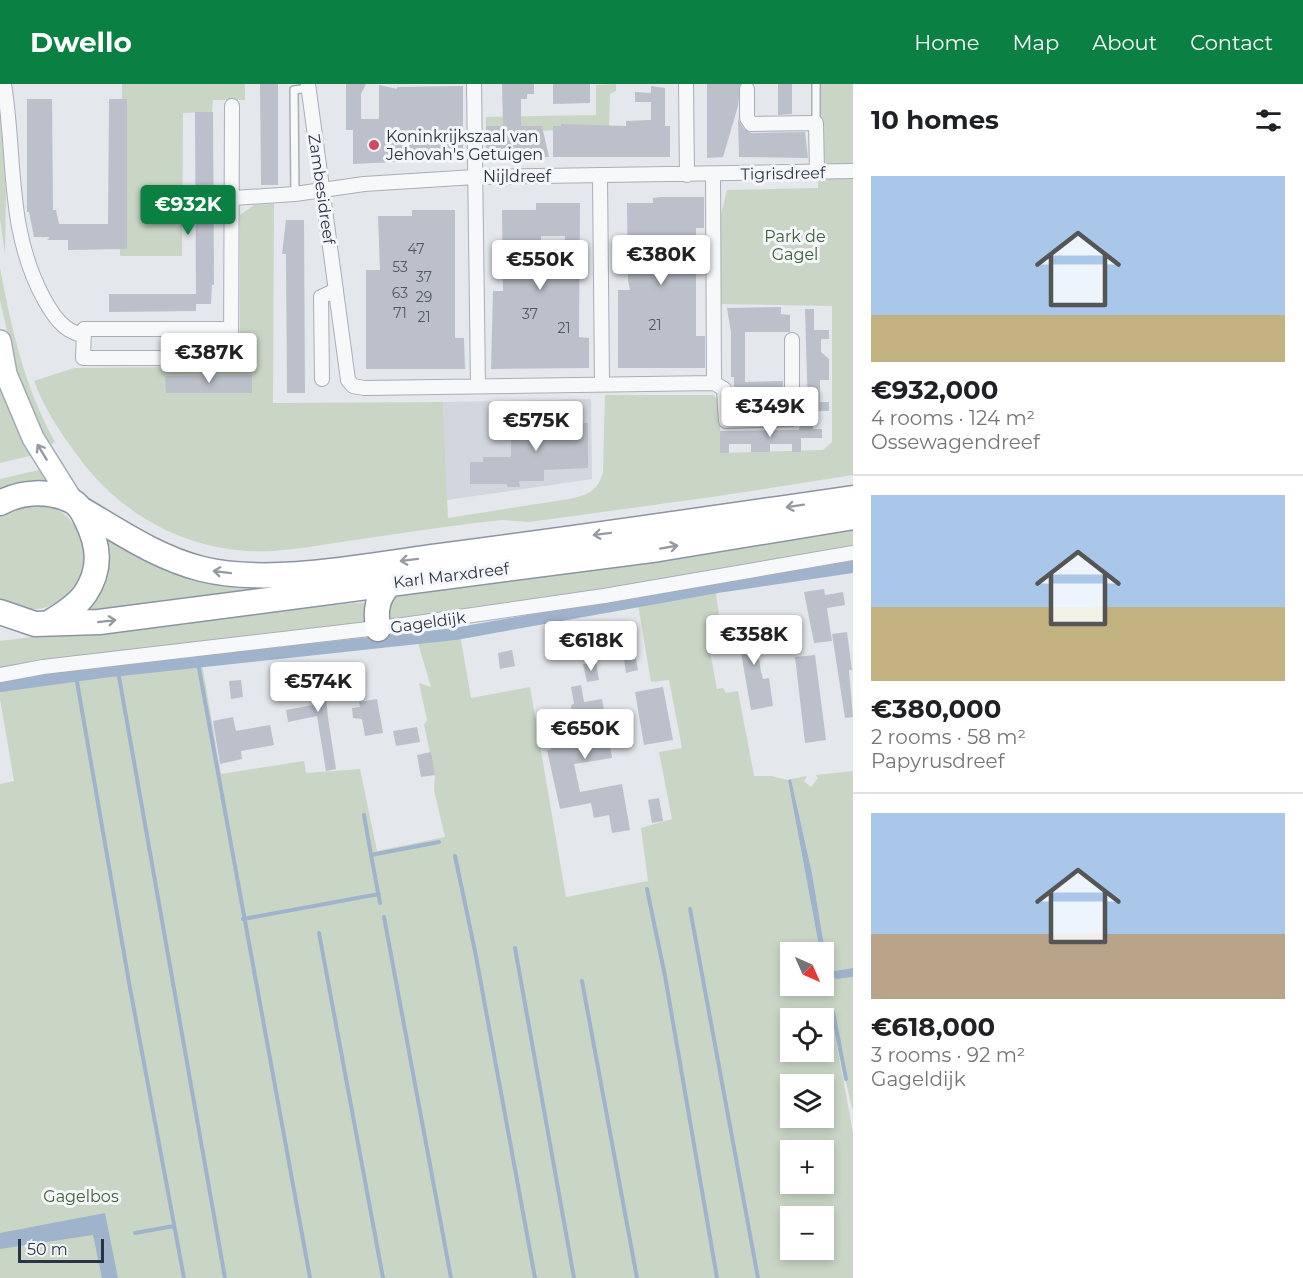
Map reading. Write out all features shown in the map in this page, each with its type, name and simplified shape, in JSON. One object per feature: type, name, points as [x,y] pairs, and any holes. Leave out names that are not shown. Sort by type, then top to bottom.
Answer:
[{"type":"highway","name":"Karl Marxdreef","points":[[0,502],[27,493],[50,495],[77,505],[139,544],[183,563],[222,572],[280,576],[657,527],[853,498]]},
{"type":"highway","points":[[0,632],[42,624],[70,609],[84,597],[94,574],[97,555],[96,541],[77,505]]},
{"type":"highway","name":"Karl Marxdreef","points":[[42,624],[99,622],[659,549],[853,517]]},
{"type":"highway","points":[[376,620],[383,590],[391,583]]},
{"type":"highway","points":[[344,589],[362,597],[376,620]]},
{"type":"highway","points":[[0,612],[42,624]]},
{"type":"main road","points":[[0,341],[6,374],[33,438],[77,505]]},
{"type":"street","points":[[4,84],[12,185],[22,243],[33,278],[55,316],[68,331],[82,335]]},
{"type":"street","points":[[474,84],[477,386],[709,383],[724,389],[726,421],[792,419],[792,340]]},
{"type":"street","points":[[687,84],[687,175]]},
{"type":"street","name":"Zambesidreef","points":[[308,86],[348,380],[353,386],[364,388],[477,386]]},
{"type":"street","points":[[747,89],[747,118],[751,124],[816,123],[817,173]]},
{"type":"street","points":[[231,329],[84,329],[83,358],[231,358],[232,106]]},
{"type":"street","name":"Tigrisdreef","points":[[712,175],[853,171]]},
{"type":"street","points":[[709,383],[712,175]]},
{"type":"street","name":"Nijldreef","points":[[233,198],[476,177],[712,175]]},
{"type":"street","points":[[600,176],[602,384]]},
{"type":"street","points":[[322,379],[321,297],[336,290]]},
{"type":"street","name":"Gageldijk","points":[[0,675],[376,620],[604,596],[853,553]]},
{"type":"lane","points":[[816,84],[816,123]]},
{"type":"lane","name":"Zambesidreef","points":[[295,194],[294,90],[308,86]]},
{"type":"shaded area","points":[[591,399],[592,479],[447,500],[443,402]]},
{"type":"green space","points":[[122,84],[245,84],[245,100],[213,100],[212,112],[183,113],[182,256],[120,256]]},
{"type":"green space","points":[[616,84],[616,91],[610,94],[609,129],[486,132],[486,117],[596,115],[596,85]]},
{"type":"green space","name":"Park de Gagel","points":[[819,84],[853,84],[853,475],[529,522],[502,520],[294,549],[243,551],[215,547],[188,539],[162,528],[115,497],[95,477],[59,429],[34,381],[74,368],[240,366],[240,215],[254,205],[274,204],[273,403],[443,402],[448,518],[569,499],[582,496],[595,488],[603,472],[605,395],[713,395],[720,402],[720,453],[823,450],[832,442],[832,306],[721,304],[721,299],[715,299],[714,242],[727,190],[818,188]]},
{"type":"green space","points":[[0,109],[6,191],[5,254],[0,219]]},
{"type":"green space","points":[[0,268],[20,358],[35,400],[55,442],[46,448],[21,394],[0,300]]},
{"type":"green space","points":[[0,383],[34,455],[0,463]]},
{"type":"green space","points":[[43,469],[54,484],[0,490],[0,479]]},
{"type":"green space","points":[[20,504],[45,505],[58,510],[71,521],[83,539],[86,558],[82,575],[72,590],[58,602],[40,608],[20,608],[0,600],[0,513]]},
{"type":"green space","points":[[853,525],[853,549],[392,622],[383,616],[388,596]]},
{"type":"green space","points":[[104,533],[174,569],[436,561],[195,603],[85,611]]},
{"type":"green space","name":"Gagelbos","points":[[715,586],[722,638],[708,640],[717,689],[723,688],[726,693],[738,691],[754,776],[771,776],[788,780],[818,942],[780,942],[780,996],[834,996],[834,978],[853,977],[853,1112],[836,1040],[853,1133],[853,1278],[0,1278],[0,784],[14,781],[0,699],[0,684],[75,672],[201,658],[221,774],[304,761],[306,773],[360,769],[377,851],[445,837],[434,790],[435,775],[424,725],[427,720],[419,683],[431,687],[416,636],[459,629],[471,698],[530,687],[566,897],[648,881],[641,828],[672,819],[659,752],[682,748],[669,680],[651,682],[637,599]]},
{"type":"green space","points":[[364,603],[368,607],[367,625],[0,669],[0,641],[279,606],[312,607]]},
{"type":"green space","points":[[853,771],[853,968],[834,971],[834,942],[824,942],[812,873],[791,779],[807,776],[804,781],[811,787],[818,778],[816,775]]},
{"type":"water","points":[[791,779],[812,873],[824,942],[818,942],[788,780]]},
{"type":"water","points":[[853,968],[853,977],[834,978],[834,971]]},
{"type":"water","points":[[105,1213],[118,1278],[102,1278],[93,1235],[0,1249],[0,1233]]},
{"type":"building","points":[[260,84],[278,84],[278,185],[261,185]]},
{"type":"building","points":[[346,84],[366,84],[361,94],[361,119],[379,119],[379,85],[397,89],[397,87],[463,86],[463,158],[410,158],[396,162],[353,164],[353,130],[346,130]]},
{"type":"building","points":[[502,84],[534,84],[534,94],[527,94],[527,99],[521,99],[521,126],[542,126],[549,157],[486,157],[486,126],[503,126]]},
{"type":"building","points":[[553,84],[590,84],[590,103],[553,104]]},
{"type":"building","points":[[707,84],[740,84],[738,106],[723,157],[707,158]]},
{"type":"building","points":[[778,84],[792,84],[792,114],[778,115]]},
{"type":"building","points":[[651,86],[665,88],[665,126],[670,126],[670,157],[553,157],[553,126],[561,126],[561,124],[626,126],[626,121],[651,120],[651,102],[635,102],[635,92],[651,93]]},
{"type":"building","points":[[27,99],[52,99],[53,210],[56,210],[59,224],[108,224],[109,99],[127,99],[127,249],[68,250],[68,240],[47,240],[50,237],[34,237],[29,212],[27,212]]},
{"type":"building","points":[[195,112],[213,112],[214,285],[212,285],[211,304],[196,304],[196,311],[109,312],[109,294],[196,294]]},
{"type":"building","points":[[738,119],[744,129],[751,133],[805,132],[808,158],[739,157]]},
{"type":"building","points":[[704,197],[704,228],[696,228],[696,336],[705,336],[705,368],[618,368],[618,290],[630,290],[627,203],[653,203],[653,198]]},
{"type":"building","points":[[536,203],[580,203],[579,337],[589,338],[589,368],[491,369],[493,291],[503,291],[502,210],[536,210]],"holes":[[[541,236],[565,236],[564,271],[541,271]]]},
{"type":"building","points":[[412,210],[455,210],[455,338],[464,338],[465,369],[366,369],[366,270],[380,270],[378,216],[412,216]]},
{"type":"building","points":[[286,220],[304,220],[305,393],[287,393],[286,254],[282,254]]},
{"type":"building","points":[[781,307],[781,314],[790,315],[790,332],[745,332],[745,382],[783,381],[782,410],[737,410],[737,388],[734,388],[734,377],[731,377],[731,332],[727,308]]},
{"type":"building","points":[[805,309],[814,309],[814,330],[829,330],[829,339],[821,339],[821,352],[829,359],[829,380],[820,380],[820,402],[829,402],[829,411],[808,411]]},
{"type":"building","points":[[252,375],[252,393],[166,393],[165,376]]},
{"type":"building","points":[[527,418],[571,418],[571,423],[588,423],[588,468],[544,470],[544,481],[519,481],[520,487],[507,487],[507,484],[470,484],[470,462],[483,462],[483,457],[511,457],[511,421],[527,421]]},
{"type":"building","points":[[801,418],[813,418],[813,429],[822,429],[822,438],[801,438],[801,452],[792,452],[792,444],[770,444],[770,452],[751,452],[751,444],[729,444],[729,453],[720,453],[720,431],[799,430]]},
{"type":"building","points":[[824,589],[825,595],[843,592],[845,605],[827,608],[832,641],[814,643],[804,592]]},
{"type":"building","points":[[756,620],[761,645],[757,646],[761,672],[763,679],[769,678],[773,706],[751,710],[736,624]]},
{"type":"building","points":[[847,632],[852,670],[849,670],[853,717],[845,718],[832,634]]},
{"type":"building","points":[[631,634],[638,670],[626,673],[624,659],[620,659],[616,636]]},
{"type":"building","points":[[512,650],[515,666],[500,669],[498,653]]},
{"type":"building","points":[[815,655],[826,740],[805,743],[795,657]]},
{"type":"building","points":[[596,662],[599,680],[587,682],[583,664]]},
{"type":"building","points":[[325,667],[330,696],[326,696],[328,718],[336,769],[326,771],[317,716],[288,722],[286,710],[313,705],[307,670]]},
{"type":"building","points":[[241,680],[243,697],[231,699],[229,681]]},
{"type":"building","points":[[581,685],[584,702],[602,699],[612,758],[574,764],[580,792],[622,784],[630,830],[612,833],[609,815],[594,818],[591,803],[560,809],[547,750],[551,750],[547,731],[559,729],[557,717],[572,714],[571,705],[574,704],[571,687]]},
{"type":"building","points":[[663,687],[673,740],[644,745],[635,692]]},
{"type":"building","points":[[377,699],[383,733],[365,736],[362,719],[353,718],[352,708],[360,707],[359,702]]},
{"type":"building","points":[[233,717],[236,731],[270,725],[274,745],[241,751],[242,759],[220,764],[213,721]]},
{"type":"building","points":[[417,727],[420,742],[396,746],[393,731]]},
{"type":"building","points":[[431,752],[435,775],[421,777],[417,755]]},
{"type":"building","points":[[659,798],[663,821],[652,823],[648,800]]},
{"type":"waterway","points":[[0,686],[102,672],[455,634],[717,587],[853,567]]},
{"type":"waterway","points":[[198,663],[310,1278]]},
{"type":"waterway","points":[[118,671],[225,1278]]},
{"type":"waterway","points":[[76,676],[130,988],[184,1278]]},
{"type":"waterway","points":[[364,815],[371,855],[439,842]]},
{"type":"waterway","points":[[371,855],[380,903]]},
{"type":"waterway","points":[[455,856],[475,951],[535,1278]]},
{"type":"waterway","points":[[647,889],[665,976],[717,1278]]},
{"type":"waterway","points":[[243,919],[379,894]]},
{"type":"waterway","points":[[690,909],[758,1278]]},
{"type":"waterway","points":[[384,917],[451,1278]]},
{"type":"waterway","points":[[319,933],[383,1278]]},
{"type":"waterway","points":[[515,948],[574,1278]]},
{"type":"waterway","points":[[582,981],[637,1278]]},
{"type":"waterway","points":[[834,1017],[846,1079]]},
{"type":"waterway","points":[[135,1233],[174,1226]]},
{"type":"place","name":"Koninkrijkszaal van Jehovah's Getuigen","points":[[374,145]]}]
